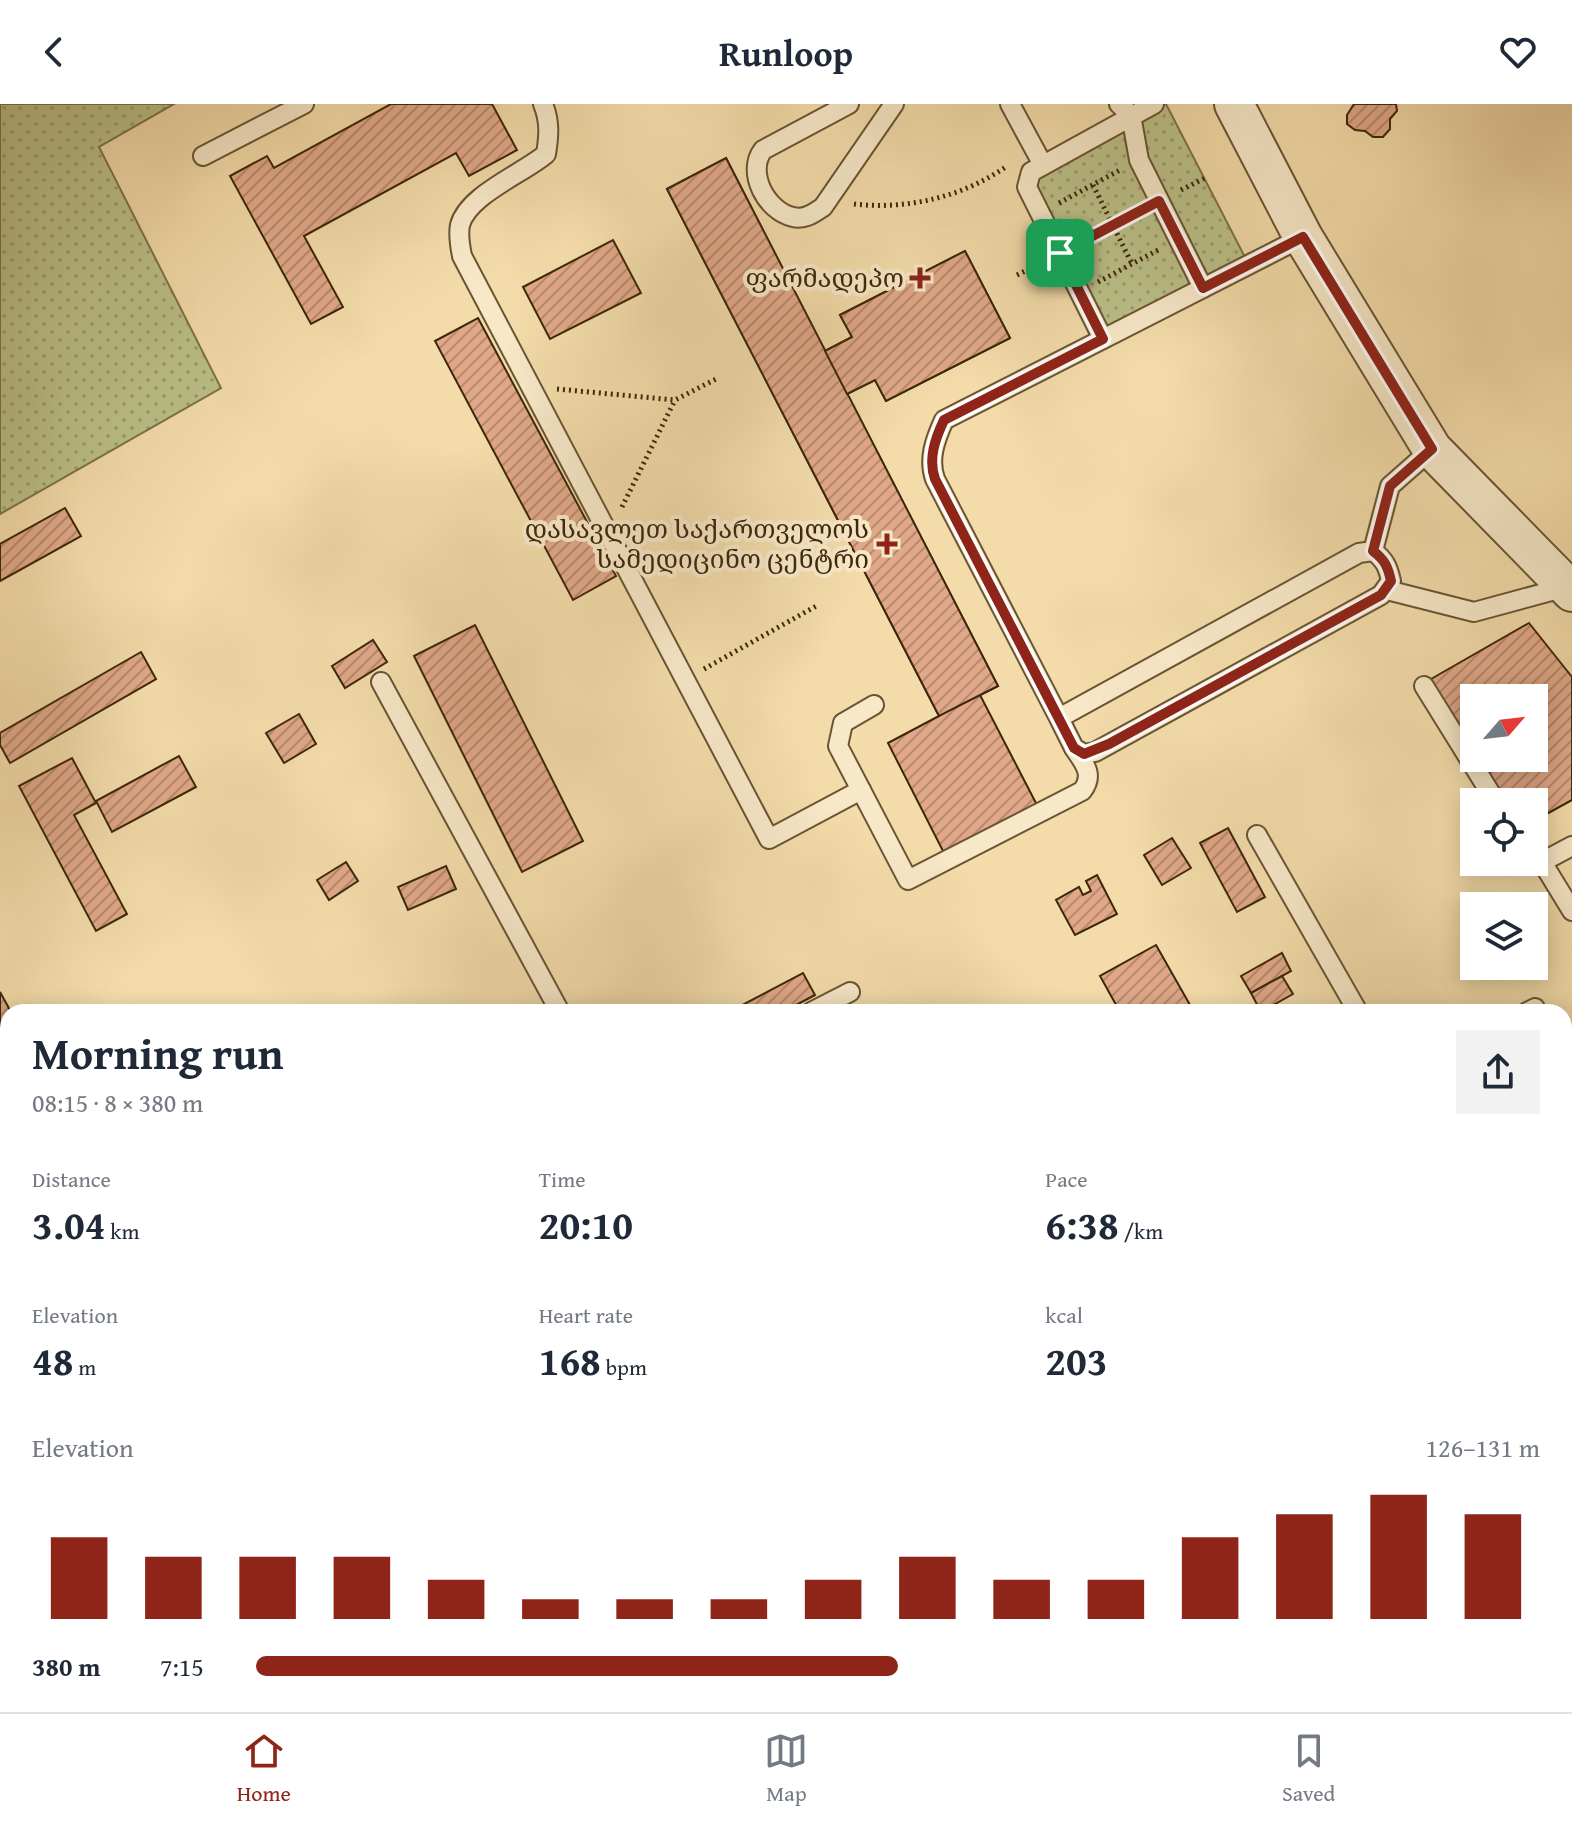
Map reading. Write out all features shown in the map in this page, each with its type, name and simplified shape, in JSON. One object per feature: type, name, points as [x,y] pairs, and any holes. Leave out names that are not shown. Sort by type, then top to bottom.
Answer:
[{"type":"street","points":[[1234,104],[1303,237],[1432,449],[1571,588]]},
{"type":"lane","points":[[203,156],[304,104]]},
{"type":"lane","points":[[543,104],[548,126],[546,154],[474,202],[461,221],[462,256],[769,839],[861,790]]},
{"type":"lane","points":[[849,104],[763,150],[756,159],[754,171],[760,187],[774,207],[793,217],[810,216],[823,207],[894,104]]},
{"type":"lane","points":[[1010,104],[1043,165]]},
{"type":"lane","points":[[1103,339],[1027,187],[1031,172],[1125,110],[1154,104]]},
{"type":"lane","points":[[1125,110],[1139,160],[1203,288]]},
{"type":"lane","points":[[874,705],[843,723],[838,746],[908,880],[1082,791],[1089,783],[1089,772],[931,467],[935,440],[944,420],[1303,237]]},
{"type":"lane","points":[[1373,551],[1390,486],[1432,449]]},
{"type":"lane","points":[[1059,718],[1359,553],[1373,551],[1388,567],[1391,581],[1387,590],[1095,752],[1084,754],[1074,748]]},
{"type":"lane","points":[[1387,590],[1474,612],[1571,588]]},
{"type":"lane","points":[[381,682],[556,1004]]},
{"type":"lane","points":[[1424,686],[1487,788]]},
{"type":"lane","points":[[1257,835],[1353,1004]]},
{"type":"lane","points":[[1548,854],[1572,846]]},
{"type":"lane","points":[[1548,874],[1572,911]]},
{"type":"lane","points":[[827,1004],[850,992]]},
{"type":"path","points":[[829,198],[856,204],[899,206],[963,191],[993,176],[1032,144]]},
{"type":"path","points":[[1040,214],[1139,160]]},
{"type":"path","points":[[1060,253],[1205,178]]},
{"type":"path","points":[[1093,185],[1132,264]]},
{"type":"path","points":[[1079,292],[1178,239]]},
{"type":"path","points":[[532,387],[675,400],[716,379]]},
{"type":"path","points":[[609,534],[675,400]]},
{"type":"path","points":[[686,679],[818,605]]},
{"type":"green space","points":[[0,104],[174,104],[99,147],[221,388],[0,514]]},
{"type":"green space","points":[[1154,104],[1166,104],[1249,265],[1103,339],[1027,187],[1031,172]]},
{"type":"building","points":[[391,104],[492,104],[517,150],[469,176],[456,153],[304,236],[343,307],[311,324],[230,176],[267,156],[274,168]]},
{"type":"building","points":[[1354,104],[1396,104],[1397,111],[1390,119],[1390,129],[1383,137],[1373,137],[1347,124],[1347,115]]},
{"type":"building","name":"დასავლეთ საქართველოს სამედიცინო ცენტრი","points":[[726,158],[825,351],[852,337],[840,315],[965,251],[1010,338],[886,401],[875,380],[847,394],[998,686],[980,695],[1037,805],[944,853],[888,743],[939,716],[667,189]]},
{"type":"building","points":[[726,158],[998,686],[939,716],[667,189]]},
{"type":"building","points":[[613,240],[641,293],[550,339],[523,287]]},
{"type":"building","points":[[965,251],[1010,338],[886,401],[875,380],[847,394],[825,351],[852,337],[840,315]]},
{"type":"building","points":[[478,318],[616,576],[573,600],[435,341]]},
{"type":"building","points":[[65,508],[81,536],[0,581],[0,544]]},
{"type":"building","points":[[1529,623],[1572,677],[1572,800],[1548,813],[1548,788],[1496,788],[1486,772],[1548,772],[1548,684],[1460,684],[1460,728],[1431,679]]},
{"type":"building","points":[[475,625],[583,841],[522,872],[414,656]]},
{"type":"building","points":[[373,640],[387,662],[345,688],[332,666]]},
{"type":"building","points":[[141,652],[156,679],[10,763],[0,745],[0,733]]},
{"type":"building","points":[[299,714],[316,744],[284,763],[266,733]]},
{"type":"building","points":[[179,756],[196,787],[112,832],[96,801]]},
{"type":"building","points":[[72,758],[96,803],[74,815],[127,914],[96,931],[19,786]]},
{"type":"building","points":[[1228,828],[1265,897],[1237,912],[1200,843]]},
{"type":"building","points":[[1172,838],[1191,868],[1162,885],[1144,855]]},
{"type":"building","points":[[346,862],[358,881],[329,900],[317,880]]},
{"type":"building","points":[[446,866],[456,889],[408,910],[398,887]]},
{"type":"building","points":[[1097,875],[1117,914],[1075,935],[1056,900],[1079,887],[1083,895],[1091,891],[1086,881]]},
{"type":"building","points":[[1156,945],[1189,1004],[1116,1004],[1100,976]]},
{"type":"building","points":[[1282,953],[1291,971],[1251,993],[1241,976]]},
{"type":"building","points":[[803,973],[815,995],[798,1004],[744,1004]]},
{"type":"building","points":[[1282,976],[1293,994],[1275,1004],[1257,1004],[1251,993]]},
{"type":"place","name":"ფარმადეპო","points":[[920,278]]},
{"type":"place","name":"დასავლეთ საქართველოს სამედიცინო ცენტრი","points":[[887,544]]},
{"type":"route","points":[[1159,201],[1203,288],[1303,237],[1432,449],[1390,486],[1373,551],[1388,567],[1391,581],[1387,590],[1095,752],[1084,754],[1074,748],[931,467],[935,440],[944,420],[1103,339],[1060,253],[1159,201]]}]
